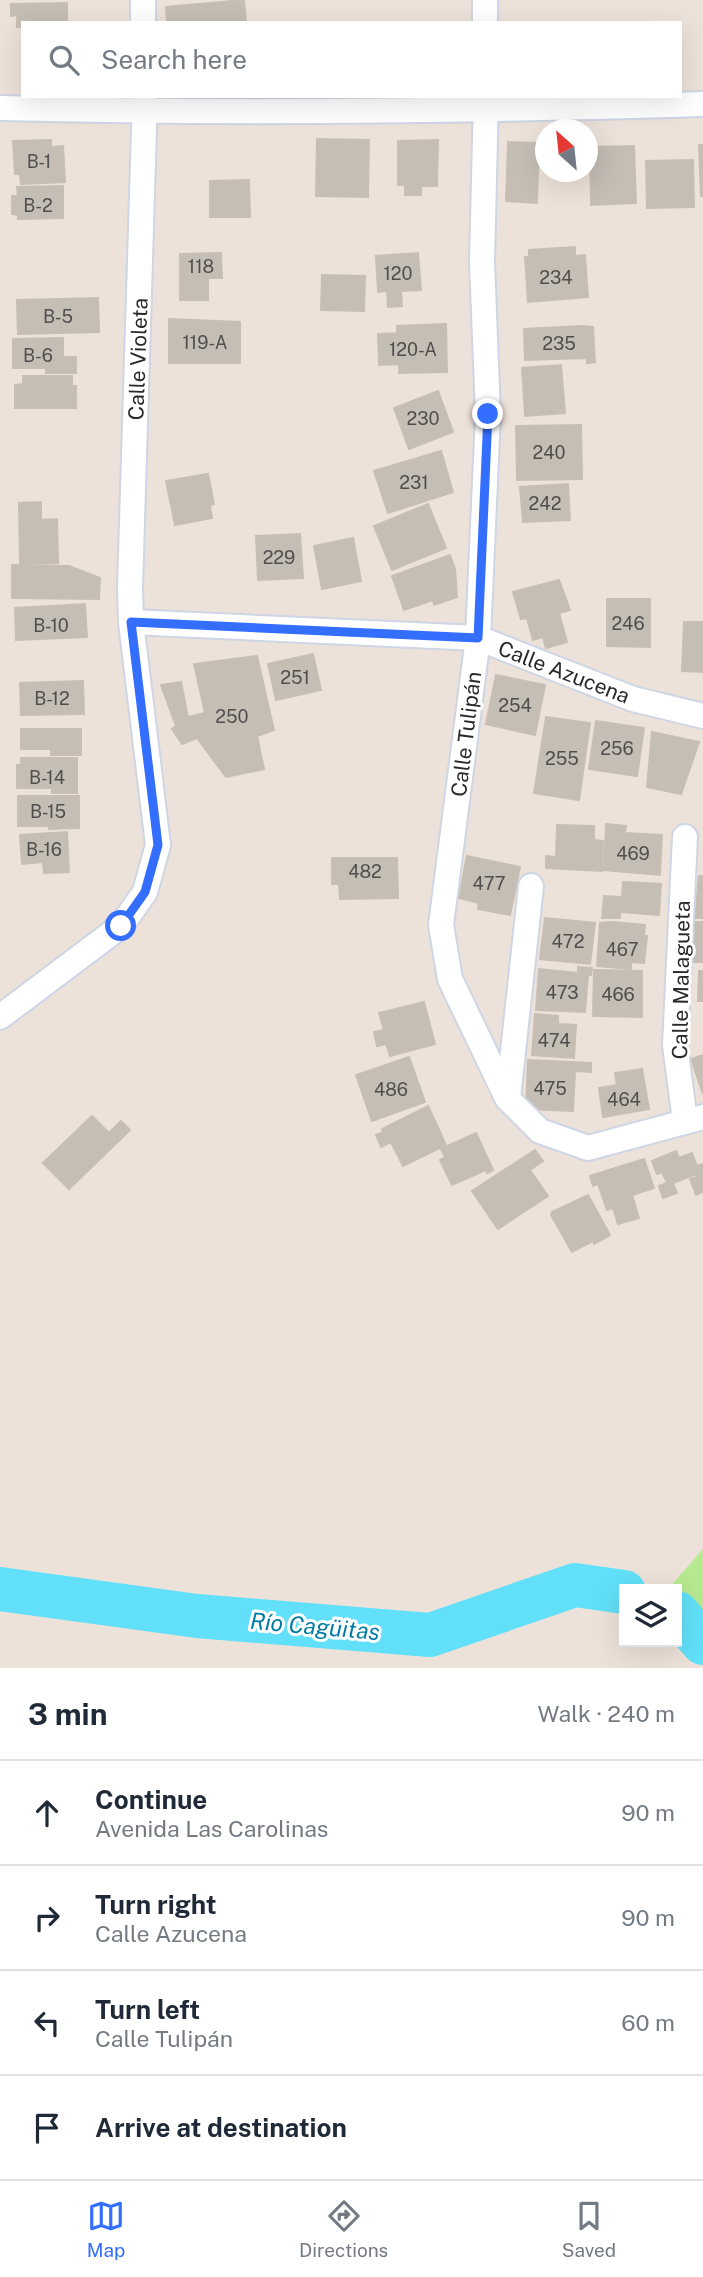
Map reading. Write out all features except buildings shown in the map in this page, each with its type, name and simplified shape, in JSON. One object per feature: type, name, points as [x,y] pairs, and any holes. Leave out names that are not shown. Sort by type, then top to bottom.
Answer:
[{"type":"street","points":[[143,0],[144,21]]},
{"type":"street","points":[[485,0],[485,21]]},
{"type":"street","name":"Calle Tulipán","points":[[486,103],[482,262],[488,414],[478,638],[441,925],[450,979],[508,1098],[540,1131],[588,1148],[694,1119]]},
{"type":"street","points":[[0,107],[145,104],[703,104]]},
{"type":"street","name":"Calle Violeta","points":[[0,1017],[121,926],[145,892],[158,845],[131,622],[145,104]]},
{"type":"street","name":"Calle Azucena","points":[[131,622],[478,638],[632,699],[703,716]]},
{"type":"street","name":"Calle Malagueta","points":[[685,837],[675,1045],[694,1119]]},
{"type":"street","points":[[508,1098],[531,886]]},
{"type":"green space","points":[[703,1549],[703,1643],[682,1619],[682,1584],[672,1584]]},
{"type":"waterway","name":"Río Cagüitas","points":[[0,1589],[197,1616],[430,1635],[575,1585],[619,1591]]},
{"type":"waterway","name":"Río Cagüitas","points":[[682,1619],[703,1643]]},
{"type":"route","points":[[121,926],[145,892],[158,845],[131,622],[478,638],[488,414]]}]
